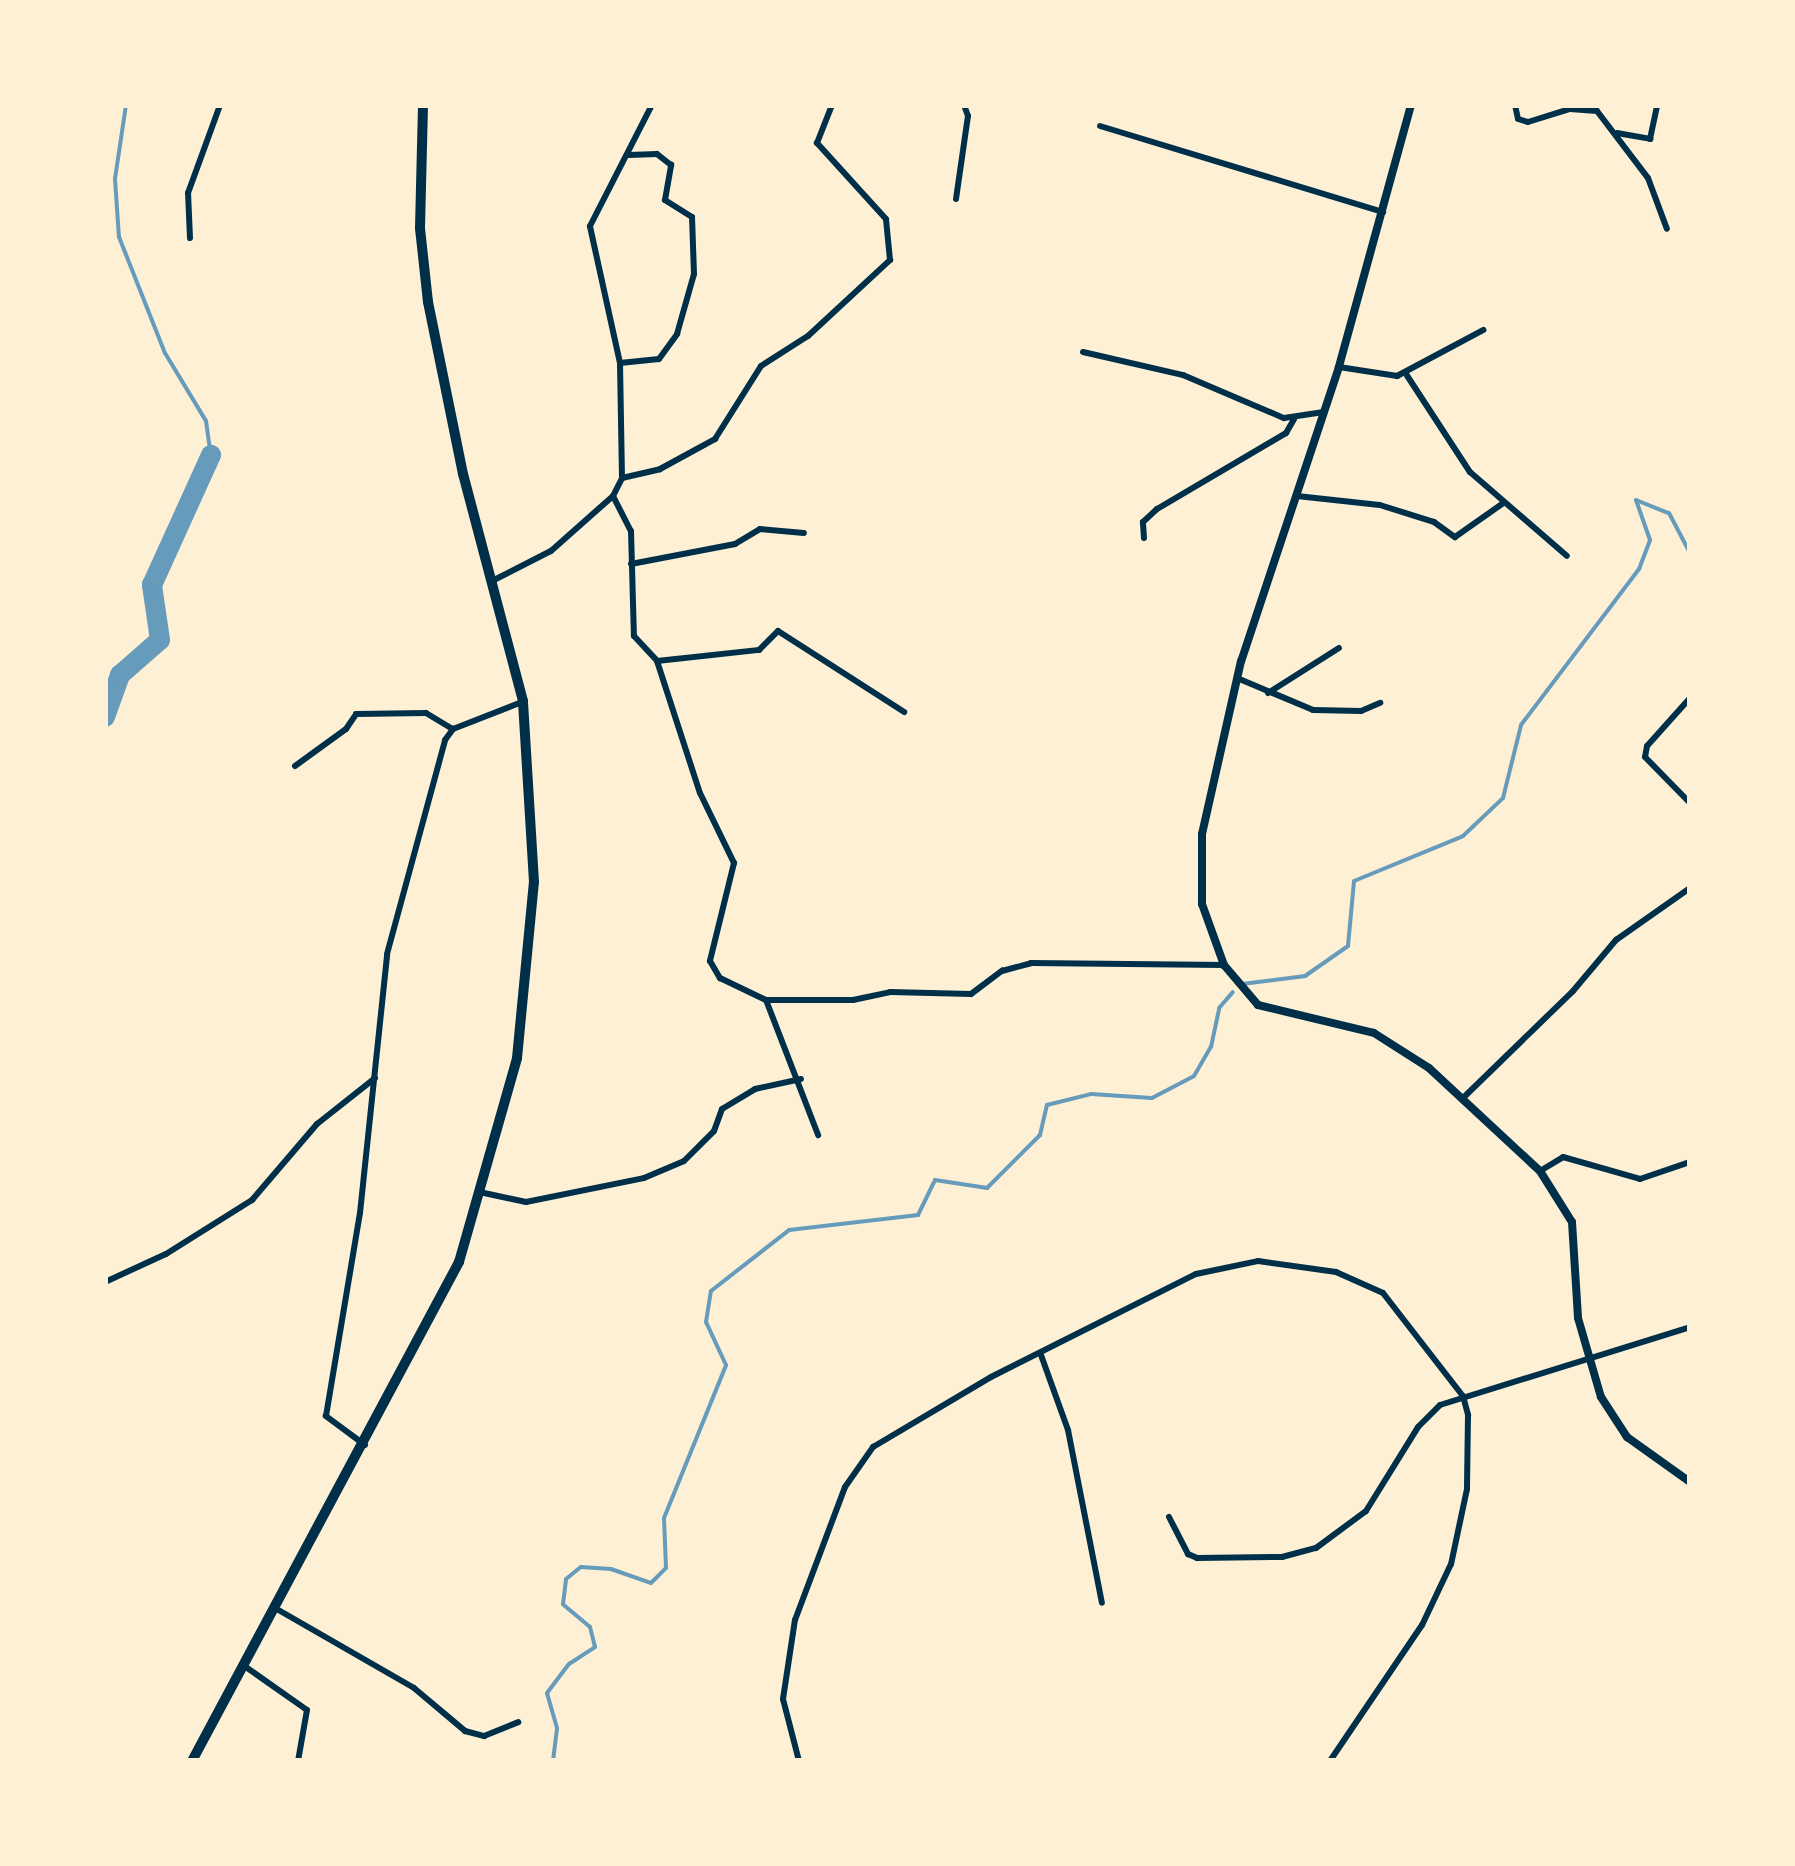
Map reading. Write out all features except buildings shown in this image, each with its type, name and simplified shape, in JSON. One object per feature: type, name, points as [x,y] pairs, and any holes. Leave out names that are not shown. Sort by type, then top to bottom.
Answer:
[{"type":"highway","points":[[192,1761],[366,1445],[459,1262],[484,1193],[517,1058],[531,940],[533,827],[523,702],[490,581],[428,302],[420,228],[422,105]]},
{"type":"street","points":[[190,238],[188,193],[220,105]]},
{"type":"street","points":[[490,581],[551,551],[613,496],[622,478],[620,362],[590,226],[594,209],[629,154],[652,105]]},
{"type":"street","points":[[622,478],[660,469],[716,439],[761,366],[808,336],[890,260],[886,220],[818,143],[832,105]]},
{"type":"street","points":[[956,199],[968,116],[964,105]]},
{"type":"street","points":[[1410,105],[1340,367],[1237,678],[1198,854],[1202,904],[1224,965],[1258,1005],[1363,1028],[1463,1098],[1540,1171],[1572,1222],[1578,1318],[1611,1418],[1627,1436],[1690,1482]]},
{"type":"street","points":[[1515,105],[1518,119],[1528,122],[1592,109],[1616,133],[1648,178],[1667,229]]},
{"type":"street","points":[[1616,133],[1650,139],[1657,105]]},
{"type":"street","points":[[1100,126],[1383,212]]},
{"type":"street","points":[[620,362],[658,359],[677,334],[694,274],[692,217],[665,200],[670,165],[657,154],[629,154]]},
{"type":"street","points":[[1340,367],[1406,374],[1483,330]]},
{"type":"street","points":[[1083,352],[1183,374],[1294,419],[1326,411]]},
{"type":"street","points":[[1406,374],[1470,472],[1502,504],[1566,556]]},
{"type":"street","points":[[1144,538],[1143,522],[1157,510],[1286,434],[1294,419]]},
{"type":"street","points":[[613,496],[631,530],[632,628],[657,662],[700,792],[734,863],[711,967],[766,1000],[961,996],[1032,962],[1224,965]]},
{"type":"street","points":[[1297,496],[1380,505],[1434,522],[1455,537],[1502,504]]},
{"type":"street","points":[[631,564],[734,544],[760,529],[804,533]]},
{"type":"street","points":[[657,662],[759,650],[778,631],[904,712]]},
{"type":"street","points":[[1268,693],[1338,648]]},
{"type":"street","points":[[1237,678],[1268,693],[1332,713],[1380,703]]},
{"type":"street","points":[[1690,698],[1647,746],[1645,757],[1690,803]]},
{"type":"street","points":[[366,1445],[329,1425],[326,1416],[356,1246],[387,954],[421,818],[453,729],[523,702]]},
{"type":"street","points":[[294,766],[346,729],[356,714],[426,714],[453,729]]},
{"type":"street","points":[[1463,1098],[1573,991],[1616,940],[1690,888]]},
{"type":"street","points":[[766,1000],[801,1079],[818,1136]]},
{"type":"street","points":[[105,1282],[166,1254],[252,1200],[317,1124],[375,1078]]},
{"type":"street","points":[[484,1193],[526,1202],[644,1178],[684,1160],[714,1131],[722,1110],[755,1089],[801,1079]]},
{"type":"street","points":[[1540,1171],[1563,1157],[1640,1179],[1690,1162]]},
{"type":"street","points":[[799,1761],[784,1686],[796,1620],[845,1488],[890,1432],[1214,1266],[1284,1263],[1354,1276],[1382,1292],[1463,1396],[1470,1457],[1451,1564],[1422,1625],[1330,1761]]},
{"type":"street","points":[[1169,1516],[1188,1554],[1197,1558],[1282,1557],[1316,1548],[1366,1511],[1430,1413],[1463,1396],[1590,1363],[1690,1328]]},
{"type":"street","points":[[1041,1355],[1068,1430],[1102,1603]]},
{"type":"street","points":[[274,1607],[414,1688],[465,1731],[484,1736],[518,1722]]},
{"type":"street","points":[[244,1665],[306,1710],[298,1761]]},
{"type":"waterway","points":[[126,105],[115,179],[119,237],[165,353],[206,421],[211,455]]},
{"type":"waterway","points":[[105,717],[120,675],[160,640],[152,585],[211,455]]},
{"type":"waterway","points":[[1242,984],[1305,976],[1348,946],[1354,881],[1463,836],[1503,798],[1521,725],[1639,569],[1650,540],[1636,500],[1669,513],[1690,553]]},
{"type":"waterway","points":[[553,1761],[557,1728],[547,1693],[569,1664],[595,1647],[590,1627],[563,1604],[566,1579],[581,1567],[611,1569],[651,1583],[666,1568],[664,1518],[726,1365],[706,1322],[711,1291],[789,1230],[918,1215],[935,1180],[987,1188],[1040,1135],[1047,1105],[1091,1094],[1152,1098],[1194,1076],[1211,1047],[1219,1008],[1233,992]]}]
